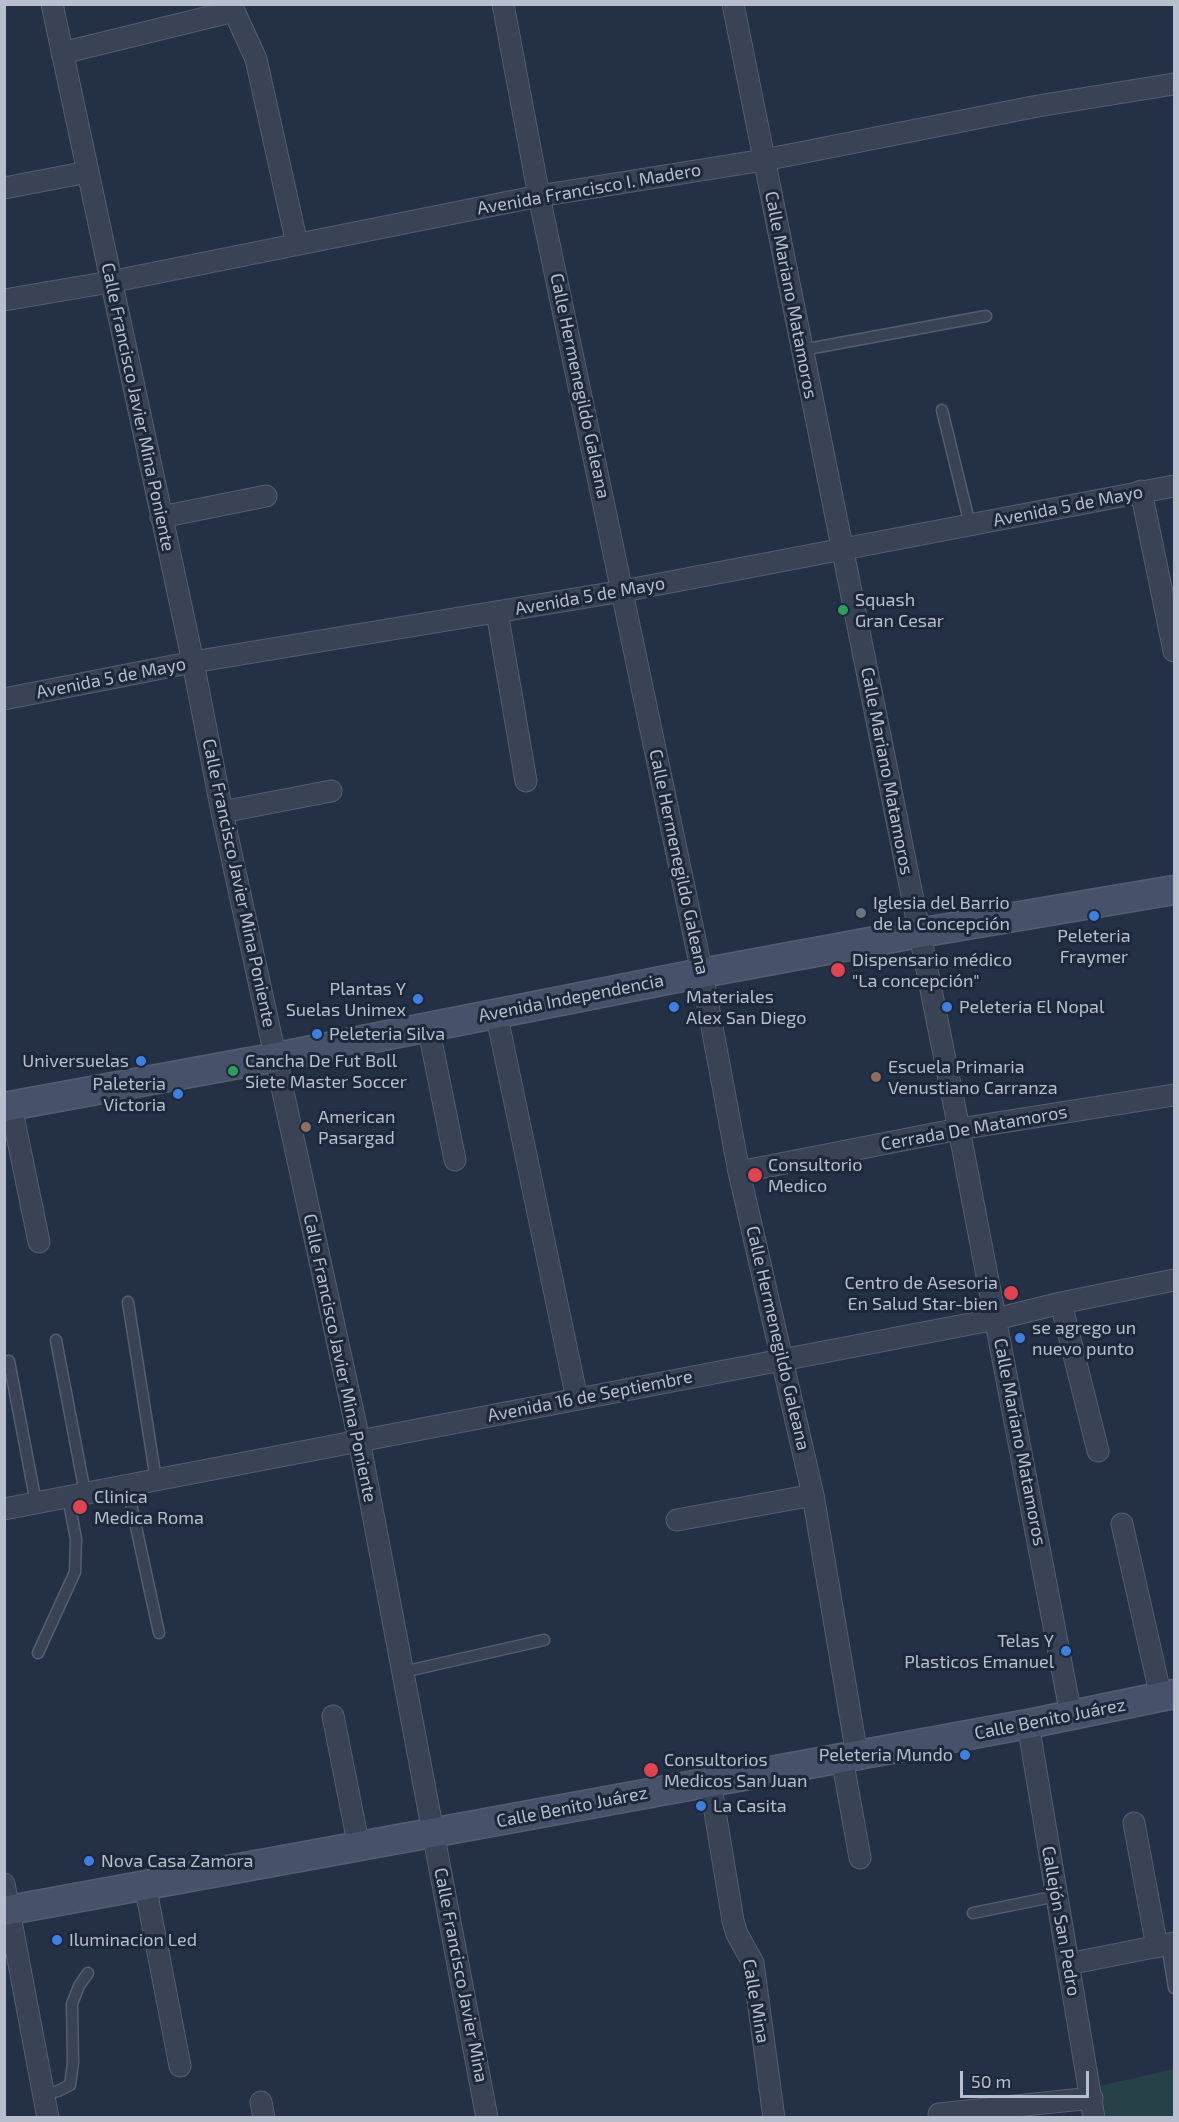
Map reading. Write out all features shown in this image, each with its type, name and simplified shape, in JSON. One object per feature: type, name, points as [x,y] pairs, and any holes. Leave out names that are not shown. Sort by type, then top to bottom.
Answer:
[{"type":"main road","name":"Avenida Independencia","points":[[8,1106],[277,1057],[496,1012],[919,933],[1174,890]]},
{"type":"main road","name":"Calle Benito Juárez","points":[[6,1901],[145,1885],[1028,1724],[1168,1696]]},
{"type":"street","name":"Calle Francisco Javier Mina Poniente","points":[[52,4],[193,662],[222,812],[359,1440],[434,1833]]},
{"type":"street","name":"Calle Hermenegildo Galeana","points":[[503,4],[539,196],[702,974],[739,1172],[813,1495],[850,1756],[860,1858]]},
{"type":"street","name":"Calle Mariano Matamoros","points":[[733,4],[959,1129],[1071,1715]]},
{"type":"street","points":[[62,52],[233,8],[256,59],[297,244]]},
{"type":"street","name":"Avenida Francisco I. Madero","points":[[4,300],[110,282],[539,196],[764,160],[1038,106],[1174,84]]},
{"type":"street","points":[[4,188],[88,172]]},
{"type":"street","name":"Avenida 5 de Mayo","points":[[4,699],[193,662],[623,591],[843,551],[1174,486]]},
{"type":"street","points":[[1142,491],[1174,651]]},
{"type":"street","points":[[161,517],[266,496]]},
{"type":"street","points":[[497,612],[526,781]]},
{"type":"street","points":[[222,812],[331,791]]},
{"type":"street","points":[[496,1012],[577,1399]]},
{"type":"street","points":[[428,1026],[455,1160]]},
{"type":"street","name":"Cerrada De Matamoros","points":[[739,1172],[959,1129],[1174,1095]]},
{"type":"street","points":[[8,1106],[39,1242]]},
{"type":"street","name":"Avenida 16 de Septiembre","points":[[4,1509],[996,1318],[1174,1280]]},
{"type":"street","points":[[1061,1303],[1098,1451]]},
{"type":"street","points":[[676,1520],[813,1495]]},
{"type":"street","points":[[1122,1524],[1168,1696]]},
{"type":"street","points":[[333,1716],[359,1847]]},
{"type":"street","name":"Callejón San Pedro","points":[[1028,1724],[1093,2108]]},
{"type":"street","name":"Calle Mina","points":[[710,1781],[733,1921],[737,1934],[753,1963],[774,2118]]},
{"type":"street","points":[[1068,1964],[1166,1945],[1134,1823]]},
{"type":"street","name":"Calle Francisco Javier Mina","points":[[434,1833],[487,2118]]},
{"type":"street","points":[[145,1885],[180,2066]]},
{"type":"street","points":[[6,1901],[48,2118]]},
{"type":"street","points":[[939,2115],[1093,2108]]},
{"type":"lane","points":[[802,350],[986,316]]},
{"type":"lane","points":[[942,410],[970,525]]},
{"type":"lane","points":[[128,1302],[156,1479]]},
{"type":"lane","points":[[38,1653],[75,1572],[77,1495],[56,1340]]},
{"type":"lane","points":[[9,1361],[36,1503]]},
{"type":"lane","points":[[128,1485],[159,1633]]},
{"type":"lane","points":[[403,1672],[544,1640]]},
{"type":"lane","points":[[973,1913],[1057,1896]]},
{"type":"lane","points":[[1166,1945],[1174,1988]]},
{"type":"lane","points":[[43,2094],[58,2091],[70,2085],[73,2063],[72,2004],[79,1986],[88,1973]]},
{"type":"green space","points":[[1174,2069],[1174,2117],[1106,2117],[1099,2086]]},
{"type":"place","name":"Squash Gran Cesar","points":[[843,610]]},
{"type":"place","name":"Iglesia del Barrio de la Concepción","points":[[861,913]]},
{"type":"place","name":"Peleteria Fraymer","points":[[1094,916]]},
{"type":"place","name":"Dispensario médico \"La concepción\"","points":[[838,970]]},
{"type":"place","name":"Plantas Y Suelas Unimex","points":[[418,999]]},
{"type":"place","name":"Materiales Alex San Diego","points":[[674,1007]]},
{"type":"place","name":"Peleteria El Nopal","points":[[947,1007]]},
{"type":"place","name":"Peleteria Silva","points":[[317,1034]]},
{"type":"place","name":"Universuelas","points":[[141,1061]]},
{"type":"place","name":"Cancha De Fut Boll Siete Master Soccer","points":[[233,1071]]},
{"type":"place","name":"Escuela Primaria Venustiano Carranza","points":[[876,1077]]},
{"type":"place","name":"Paleteria Victoria","points":[[178,1094]]},
{"type":"place","name":"American Pasargad","points":[[306,1127]]},
{"type":"place","name":"Consultorio Medico","points":[[755,1175]]},
{"type":"place","name":"Centro de Asesoria En Salud Star-bien","points":[[1011,1293]]},
{"type":"place","name":"se agrego un nuevo punto","points":[[1020,1338]]},
{"type":"place","name":"Clinica Medica Roma","points":[[80,1507]]},
{"type":"place","name":"Telas Y Plasticos Emanuel","points":[[1066,1651]]},
{"type":"place","name":"Peleteria Mundo","points":[[965,1755]]},
{"type":"place","name":"Consultorios Medicos San Juan","points":[[651,1770]]},
{"type":"place","name":"La Casita","points":[[701,1806]]},
{"type":"place","name":"Nova Casa Zamora","points":[[89,1861]]},
{"type":"place","name":"Iluminacion Led","points":[[57,1940]]}]
